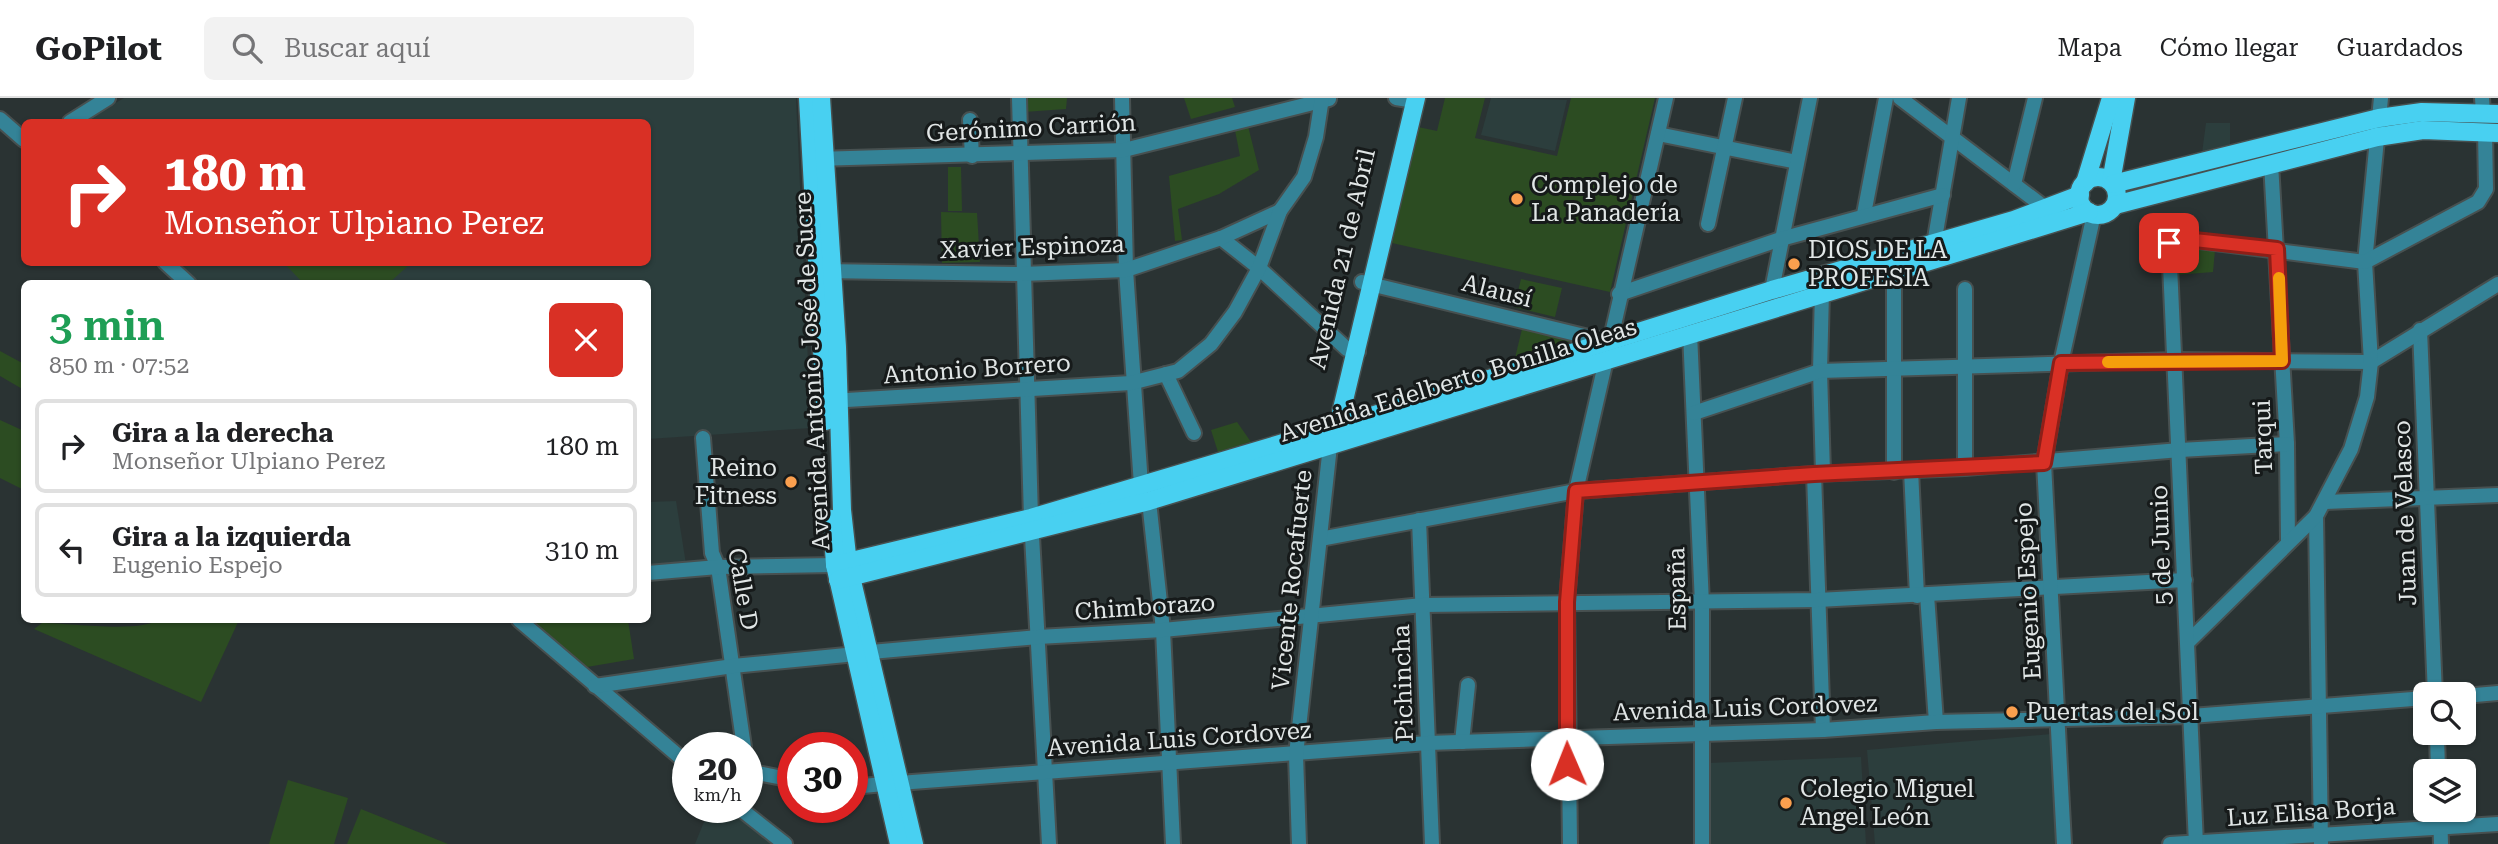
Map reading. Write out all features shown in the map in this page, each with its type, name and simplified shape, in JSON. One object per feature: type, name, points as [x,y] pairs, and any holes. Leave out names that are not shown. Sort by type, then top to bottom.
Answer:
[{"type":"main road","name":"Avenida Antonio José de Sucre","points":[[808,98],[818,159]]},
{"type":"main road","name":"Avenida Antonio José de Sucre","points":[[821,98],[818,159],[843,572],[892,784],[899,844]]},
{"type":"main road","points":[[2111,98],[2094,159],[2082,189],[2082,205],[2091,213],[2108,212],[2115,205],[2377,137],[2423,130],[2491,132]]},
{"type":"main road","points":[[2115,205],[2117,194],[2112,183],[2113,160],[2126,98]]},
{"type":"main road","name":"Avenida 21 de Abril","points":[[1332,435],[1407,99]]},
{"type":"main road","points":[[2082,189],[2101,177],[2112,183],[2140,180],[2310,133],[2379,118],[2422,111],[2488,108]]},
{"type":"main road","points":[[2051,208],[2094,159]]},
{"type":"main road","points":[[2113,160],[2120,176],[2140,180]]},
{"type":"main road","name":"Avenida Edelberto Bonilla Oleas","points":[[843,572],[1032,526],[1608,351],[1772,290],[2051,208],[2082,189]]},
{"type":"main road","name":"Avenida Edelberto Bonilla Oleas","points":[[1608,351],[1690,333],[2091,213]]},
{"type":"main road","name":"Avenida Antonio José de Sucre","points":[[892,784],[914,844]]},
{"type":"street","points":[[74,119],[108,98]]},
{"type":"street","points":[[1018,98],[1021,274],[1049,844]]},
{"type":"street","points":[[1122,98],[1125,270],[1132,383],[1163,630],[1173,844]]},
{"type":"street","points":[[1570,844],[1566,737],[1567,602],[1576,491],[1666,98]]},
{"type":"street","points":[[1708,224],[1735,98]]},
{"type":"street","points":[[1772,290],[1810,98]]},
{"type":"street","points":[[1864,214],[1886,98]]},
{"type":"street","points":[[1900,98],[2014,184],[2051,208]]},
{"type":"street","points":[[1934,244],[1959,98]]},
{"type":"street","points":[[2014,184],[2035,98]]},
{"type":"street","points":[[2188,642],[2316,516],[2351,449],[2367,397],[2371,362],[2365,262],[2381,98]]},
{"type":"street","points":[[1279,211],[1304,177],[1326,99]]},
{"type":"street","name":"Gerónimo Carrión","points":[[818,159],[1019,156],[1124,150],[1326,99]]},
{"type":"street","points":[[0,119],[21,137]]},
{"type":"street","points":[[970,120],[972,156]]},
{"type":"street","points":[[2277,249],[2365,262],[2478,202],[2486,189],[2491,132]]},
{"type":"street","points":[[1658,134],[1797,162]]},
{"type":"street","name":"Tarqui","points":[[2270,163],[2287,444],[2288,541]]},
{"type":"street","points":[[1619,295],[1781,239],[1864,214],[1943,195]]},
{"type":"street","name":"Xavier Espinoza","points":[[824,271],[1021,274],[1125,270],[1221,239],[1279,211]]},
{"type":"street","name":"Antonio Borrero","points":[[831,401],[1132,383],[1178,371],[1211,344],[1235,312],[1259,268],[1279,211]]},
{"type":"street","name":"Eugenio Espejo","points":[[2064,844],[2044,463],[2091,213]]},
{"type":"street","name":"5 de Junio","points":[[2196,843],[2169,243],[2176,238],[2277,249]]},
{"type":"street","points":[[1221,239],[1259,268],[1352,351]]},
{"type":"street","points":[[169,266],[185,280]]},
{"type":"street","points":[[1894,271],[1894,471]]},
{"type":"street","name":"Alausí","points":[[1367,283],[1608,351]]},
{"type":"street","points":[[1694,413],[1820,371],[1967,369],[2176,360],[2371,362],[2498,284]]},
{"type":"street","points":[[1965,289],[1965,468]]},
{"type":"street","points":[[1822,292],[1818,600],[1823,730]]},
{"type":"street","name":"Juan de Velasco","points":[[2420,330],[2434,682]]},
{"type":"street","name":"España","points":[[1690,333],[1702,604],[1702,844]]},
{"type":"street","points":[[1166,374],[1194,433]]},
{"type":"street","name":"Vicente Rocafuerte","points":[[1299,844],[1296,755],[1332,435]]},
{"type":"street","name":"Calle D","points":[[703,438],[712,553],[718,567],[742,732]]},
{"type":"street","points":[[1320,539],[1576,491],[1819,474],[2044,463],[2180,450],[2287,444]]},
{"type":"street","points":[[1911,470],[1936,722]]},
{"type":"street","points":[[2325,502],[2498,495]]},
{"type":"street","points":[[2316,516],[2321,840]]},
{"type":"street","name":"Pichincha","points":[[1419,520],[1432,844]]},
{"type":"street","points":[[651,573],[718,567],[810,566],[843,572]]},
{"type":"street","name":"Chimborazo","points":[[595,686],[733,666],[863,653],[1038,637],[1163,630],[1423,605],[1567,602],[1702,604],[1922,596],[2185,580]]},
{"type":"street","points":[[522,623],[672,751]]},
{"type":"street","points":[[1462,742],[1468,685]]},
{"type":"street","points":[[2476,695],[2498,693]]},
{"type":"street","name":"Avenida Luis Cordovez","points":[[868,786],[1428,743],[1823,730],[1936,722],[2191,716],[2413,699]]},
{"type":"street","name":"Luz Elisa Borja","points":[[2170,844],[2321,840],[2418,822]]},
{"type":"street","points":[[2440,822],[2441,844]]},
{"type":"street","name":"Luz Elisa Borja","points":[[2476,822],[2498,824]]},
{"type":"street","points":[[758,823],[785,844]]},
{"type":"shaded area","points":[[124,98],[796,98],[811,428],[651,439],[651,280],[192,280],[176,266],[651,266],[651,119],[88,119]]},
{"type":"shaded area","points":[[1491,98],[1567,100],[1555,151],[1481,135]]},
{"type":"shaded area","points":[[2206,123],[2230,123],[2230,144],[2202,153]]},
{"type":"shaded area","points":[[676,501],[686,564],[651,566],[651,502]]},
{"type":"shaded area","points":[[2051,734],[2059,844],[1875,844],[1867,750]]},
{"type":"shaded area","name":"Colegio Miguel Angel León","points":[[1861,757],[1866,844],[1709,844],[1707,763]]},
{"type":"shaded area","points":[[704,823],[750,823],[774,844],[695,844]]},
{"type":"green space","points":[[1024,98],[1067,98],[1066,109],[1024,112]]},
{"type":"green space","points":[[1184,98],[1232,98],[1235,107],[1191,119]]},
{"type":"green space","name":"Complejo de La Panadería","points":[[1445,98],[1485,98],[1475,138],[1557,156],[1571,98],[1655,98],[1610,292],[1392,243],[1418,127],[1437,131]]},
{"type":"green space","points":[[1247,122],[1259,170],[1219,194],[1178,209],[1182,240],[1175,241],[1169,176],[1240,156],[1234,125]]},
{"type":"green space","points":[[948,167],[961,167],[962,211],[948,211]]},
{"type":"green space","points":[[941,212],[977,213],[980,262],[942,263]]},
{"type":"green space","points":[[2174,247],[2215,250],[2213,272],[2175,275]]},
{"type":"green space","points":[[287,266],[408,266],[392,280],[300,280]]},
{"type":"green space","points":[[1521,279],[1562,288],[1555,317],[1514,307]]},
{"type":"green space","points":[[1523,325],[1574,340],[1514,362]]},
{"type":"green space","points":[[0,351],[21,362],[21,388],[0,376]]},
{"type":"green space","points":[[0,420],[21,430],[21,488],[0,478]]},
{"type":"green space","points":[[1237,422],[1251,442],[1218,452],[1211,430]]},
{"type":"green space","points":[[42,623],[120,627],[238,623],[201,702],[34,629]]},
{"type":"green space","points":[[534,623],[628,623],[634,659],[587,667]]},
{"type":"green space","points":[[288,780],[348,798],[334,844],[269,844]]},
{"type":"green space","points":[[361,809],[448,844],[347,844]]},
{"type":"slow traffic","points":[[2108,362],[2282,361],[2279,278]]},
{"type":"place","name":"Complejo de La Panadería","points":[[1517,199]]},
{"type":"place","name":"DIOS DE LA PROFESIA","points":[[1794,264]]},
{"type":"place","name":"Reino Fitness","points":[[791,482]]},
{"type":"place","name":"Puertas del Sol","points":[[2012,712]]},
{"type":"place","name":"Colegio Miguel Angel León","points":[[1786,803]]},
{"type":"route","points":[[1567,764],[1567,602],[1576,491],[1814,474],[2044,463],[2061,363],[2282,361],[2277,249],[2176,238],[2169,243]]}]
